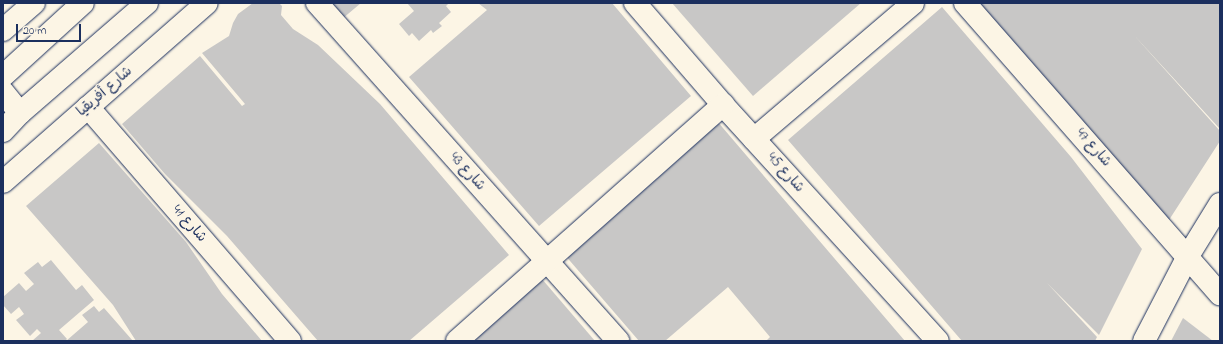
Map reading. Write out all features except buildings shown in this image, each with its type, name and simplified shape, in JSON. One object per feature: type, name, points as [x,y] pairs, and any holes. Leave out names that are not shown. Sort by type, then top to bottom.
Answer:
[{"type":"main road","points":[[3,30],[34,3]]},
{"type":"main road","points":[[3,76],[83,3]]},
{"type":"main road","points":[[3,131],[20,113],[147,3]]},
{"type":"main road","name":"شارع أفريقيا","points":[[3,182],[207,3]]},
{"type":"main road","name":"شارع 43","points":[[317,3],[618,341]]},
{"type":"main road","name":"شارع 45","points":[[635,3],[723,105],[938,341]]},
{"type":"main road","points":[[754,139],[913,3]]},
{"type":"main road","name":"شارع 47","points":[[965,3],[1220,294]]},
{"type":"main road","points":[[3,92],[20,113]]},
{"type":"main road","points":[[457,341],[546,260],[723,105]]},
{"type":"main road","name":"شارع 41","points":[[88,107],[290,341]]},
{"type":"main road","points":[[1144,341],[1188,256],[1220,204]]}]
